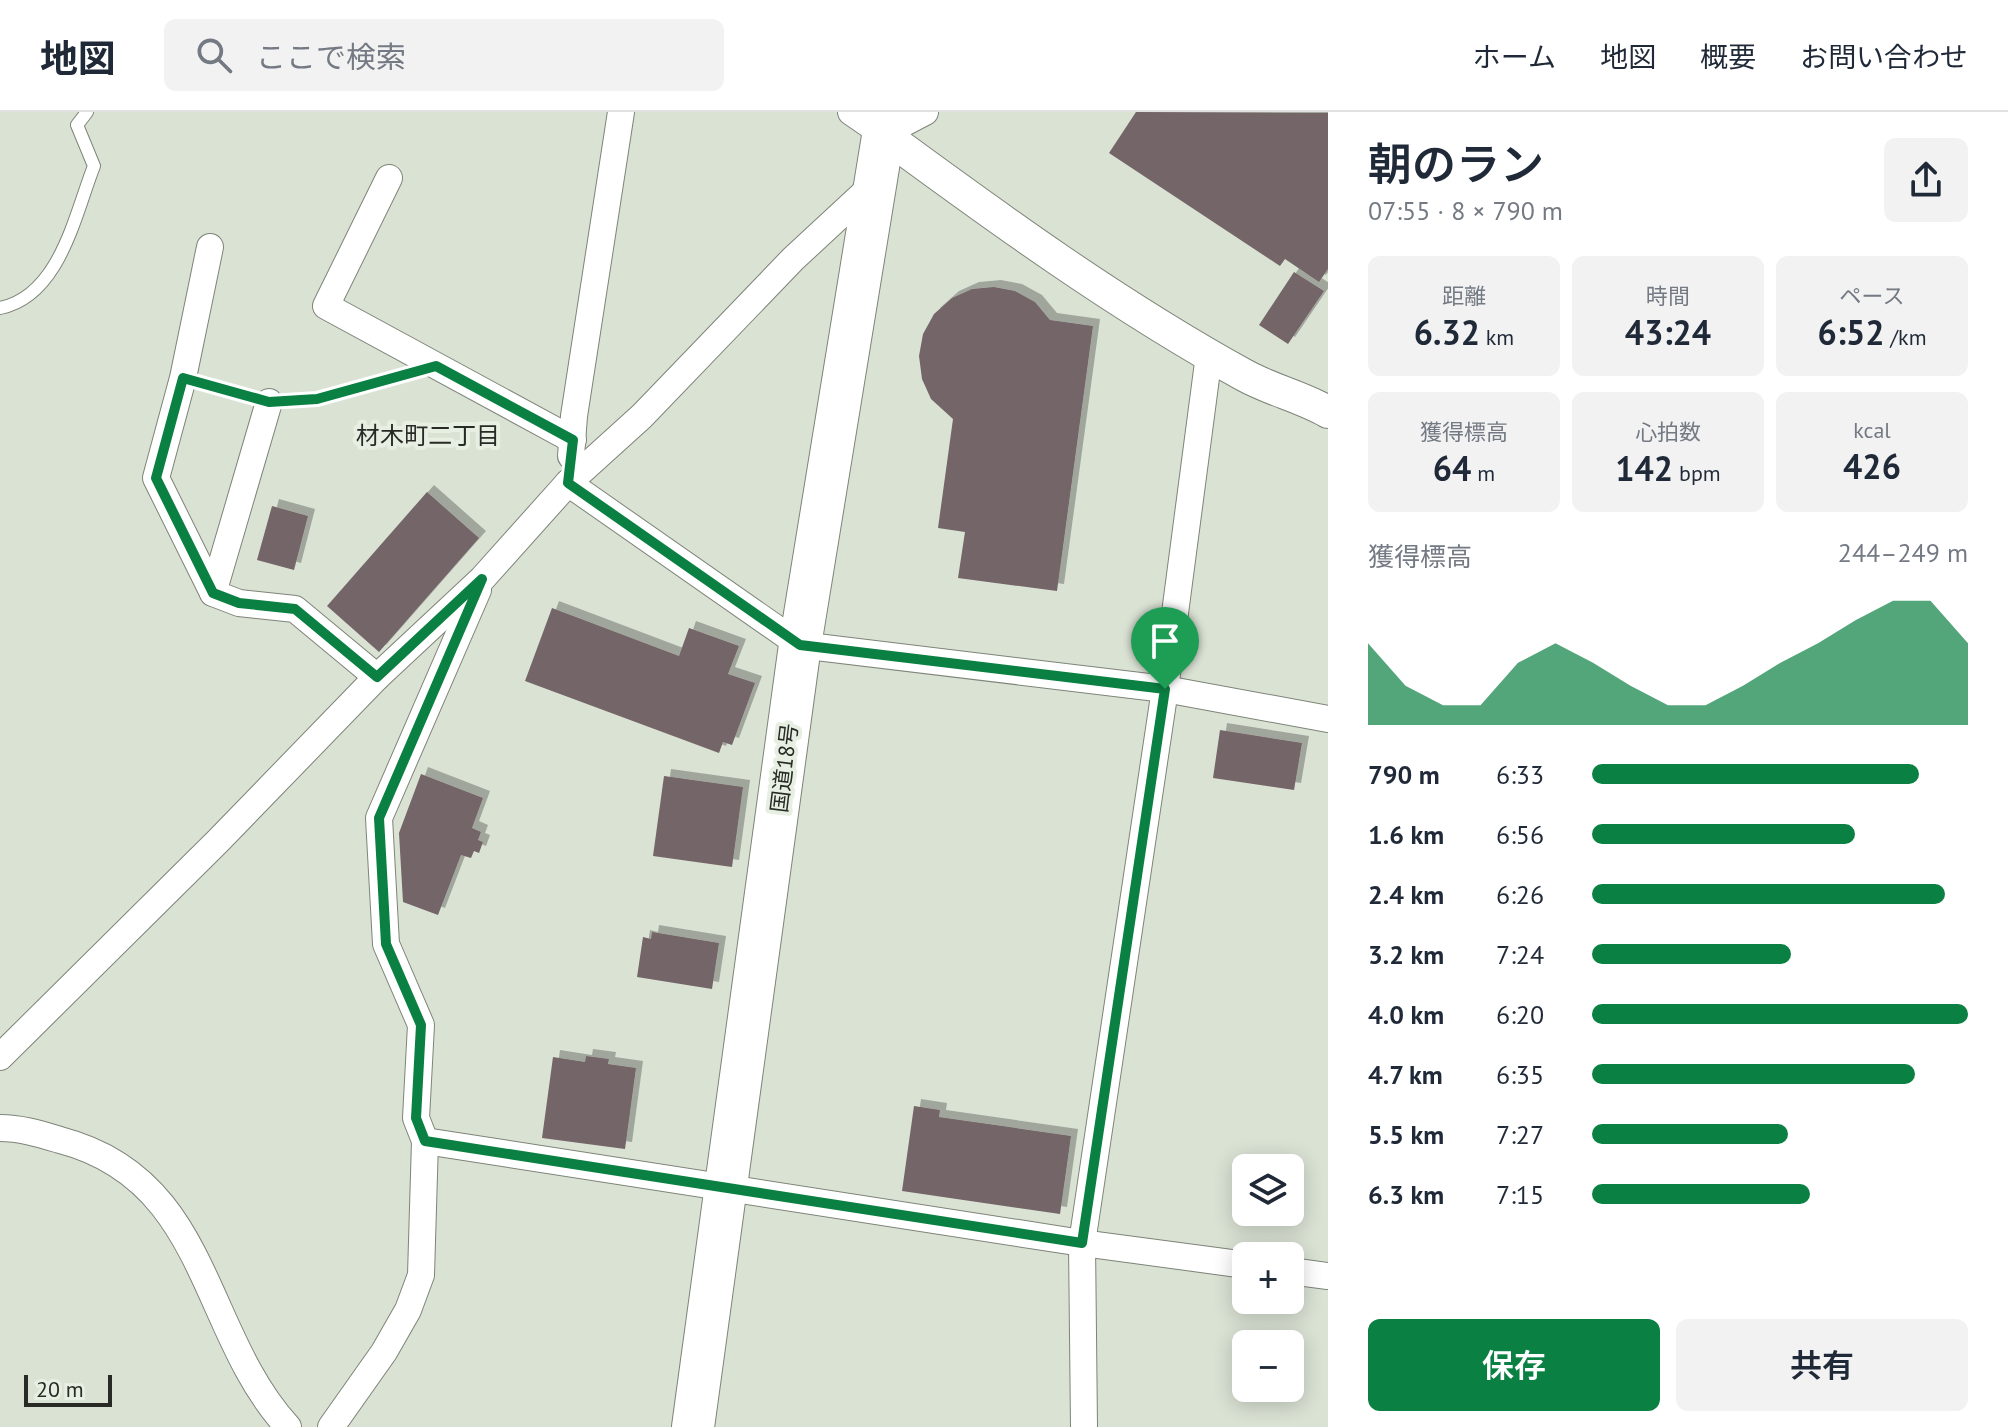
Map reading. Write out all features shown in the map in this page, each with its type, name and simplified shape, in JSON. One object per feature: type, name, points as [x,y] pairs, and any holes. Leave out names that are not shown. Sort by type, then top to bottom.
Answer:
[{"type":"highway","name":"国道18号","points":[[693,1427],[729,1186],[800,645],[875,183],[874,119]]},
{"type":"street","points":[[568,483],[574,416],[621,112]]},
{"type":"street","points":[[874,119],[925,112]]},
{"type":"street","points":[[874,119],[1045,252],[1247,377],[1328,412]]},
{"type":"street","points":[[389,178],[326,306],[573,440]]},
{"type":"street","points":[[0,1057],[218,841],[377,677],[482,579],[568,483],[642,416],[793,259],[875,183]]},
{"type":"street","points":[[210,247],[183,378],[156,478],[213,593],[239,603],[295,609],[377,677]]},
{"type":"street","points":[[1084,1427],[1082,1243],[1165,689],[1209,355]]},
{"type":"street","points":[[213,593],[269,402]]},
{"type":"street","points":[[568,483],[800,645],[1165,689],[1328,719]]},
{"type":"street","points":[[331,1427],[384,1352],[408,1310],[421,1275],[425,1141],[416,1118],[421,1025],[386,944],[379,818],[482,579]]},
{"type":"street","points":[[0,1128],[14,1128],[78,1145],[122,1165],[158,1198],[194,1254],[256,1384],[280,1424]]},
{"type":"street","points":[[425,1141],[1082,1243],[1232,1263]]},
{"type":"street","points":[[1304,1273],[1328,1276]]},
{"type":"lane","points":[[0,308],[11,306],[50,275],[94,166],[77,125],[87,112]]},
{"type":"path","points":[[183,378],[269,402],[317,399],[436,366]]},
{"type":"building","points":[[1136,112],[1328,113],[1328,269],[1319,282],[1285,259],[1280,266],[1109,153]]},
{"type":"building","points":[[1294,272],[1324,291],[1288,344],[1259,325]]},
{"type":"building","points":[[994,287],[1015,291],[1035,302],[1050,320],[1093,326],[1057,591],[958,578],[965,532],[938,528],[953,419],[931,399],[922,379],[919,356],[923,334],[934,314],[952,298],[972,289]]},
{"type":"building","points":[[427,492],[479,538],[379,652],[327,606]]},
{"type":"building","points":[[272,506],[308,516],[294,570],[257,560]]},
{"type":"building","points":[[552,608],[679,656],[689,628],[739,646],[728,674],[755,683],[732,745],[723,742],[719,753],[525,681]]},
{"type":"building","points":[[1220,730],[1302,743],[1294,790],[1213,778]]},
{"type":"building","points":[[421,774],[483,798],[472,828],[481,832],[478,840],[483,842],[479,853],[474,851],[471,858],[461,855],[438,915],[403,902],[399,833]]},
{"type":"building","points":[[664,776],[743,787],[732,867],[653,856]]},
{"type":"building","points":[[652,932],[719,943],[712,989],[637,977],[643,937],[651,939]]},
{"type":"building","points":[[586,1056],[609,1059],[608,1064],[636,1068],[625,1149],[542,1138],[553,1057],[585,1062]]},
{"type":"building","points":[[914,1106],[940,1110],[939,1117],[1071,1136],[1060,1214],[902,1191]]},
{"type":"district","name":"材木町二丁目","points":[[428,435]]},
{"type":"route","points":[[436,366],[573,440],[568,483],[800,645],[1165,689],[1082,1243],[425,1141],[416,1118],[421,1025],[386,944],[379,818],[482,579],[377,677],[295,609],[269,603],[239,603],[213,593],[156,478],[183,378],[269,402],[317,399],[436,366]]}]
